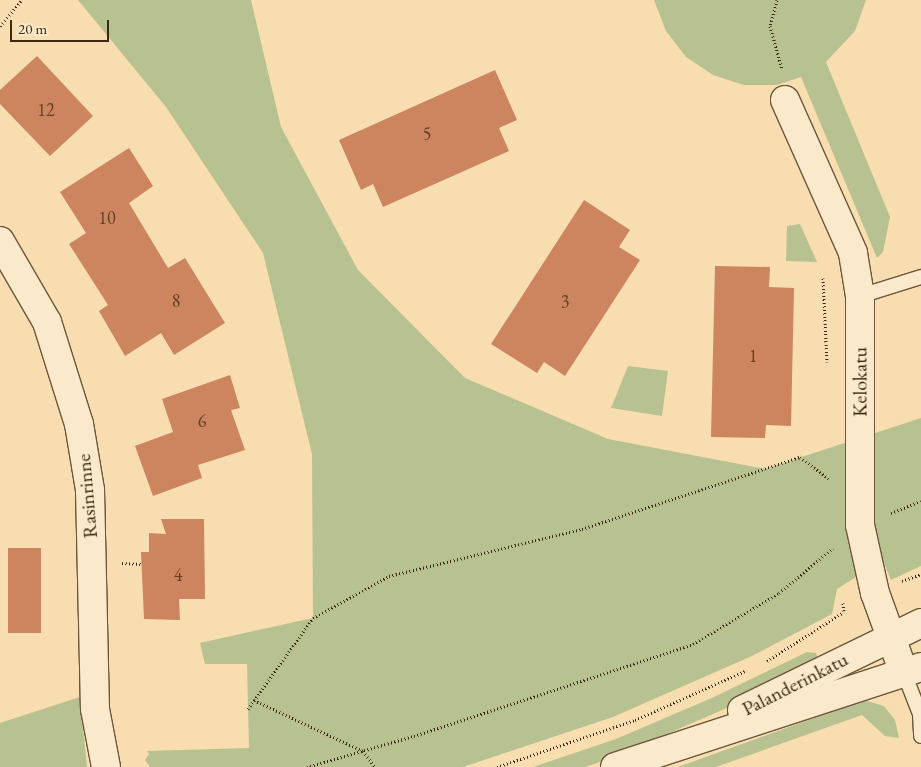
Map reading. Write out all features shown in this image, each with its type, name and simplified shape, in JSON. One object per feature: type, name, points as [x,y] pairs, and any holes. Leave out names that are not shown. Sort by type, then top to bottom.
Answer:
[{"type":"street","name":"Kelokatu","points":[[785,100],[853,253],[860,296],[860,525],[875,593],[889,636],[912,670]]},
{"type":"street","name":"Rasinrinne","points":[[0,241],[47,322],[79,424],[90,490],[95,708],[106,767]]},
{"type":"street","name":"Palanderinkatu","points":[[670,747],[889,636],[921,623]]},
{"type":"street","name":"Palanderinkatu","points":[[615,767],[670,747],[912,670]]},
{"type":"lane","points":[[860,296],[921,277]]},
{"type":"lane","points":[[912,670],[920,714],[921,736]]},
{"type":"path","points":[[0,26],[22,0]]},
{"type":"path","points":[[823,276],[827,373]]},
{"type":"path","points":[[248,709],[313,618],[389,576],[582,529],[800,457],[833,483],[832,474]]},
{"type":"path","points":[[308,767],[693,644],[779,593],[838,544],[839,553]]},
{"type":"path","points":[[763,664],[875,593],[921,574]]},
{"type":"path","points":[[842,592],[844,612]]},
{"type":"path","points":[[497,767],[635,720],[754,668]]},
{"type":"path","points":[[254,700],[363,751],[375,767]]},
{"type":"green space","points":[[78,0],[251,0],[281,127],[358,270],[465,378],[608,439],[765,469],[921,418],[921,566],[891,580],[883,560],[837,589],[832,614],[752,656],[613,717],[463,767],[150,767],[145,760],[149,754],[147,751],[249,748],[247,664],[205,664],[200,643],[313,618],[312,454],[263,253],[166,107]]},
{"type":"green space","points":[[654,0],[866,0],[855,31],[826,62],[890,217],[883,252],[877,258],[801,77],[777,85],[744,85],[713,75],[686,57],[666,31]]},
{"type":"green space","points":[[800,224],[817,262],[786,261],[787,226]]},
{"type":"green space","points":[[628,366],[668,371],[662,416],[611,408]]},
{"type":"green space","points":[[807,652],[816,653],[818,660],[777,686],[612,758],[585,767],[533,767],[616,739],[714,697]]},
{"type":"green space","points":[[80,697],[87,767],[0,767],[0,723]]},
{"type":"green space","points":[[864,700],[884,706],[895,720],[899,738],[885,736],[862,715],[716,767],[678,767]]},
{"type":"building","points":[[37,56],[93,116],[50,156],[0,104],[0,90]]},
{"type":"building","points":[[495,70],[517,120],[499,128],[509,151],[383,207],[373,184],[361,190],[339,140]]},
{"type":"building","points":[[129,148],[153,186],[129,203],[168,268],[185,258],[225,323],[174,355],[161,333],[125,356],[99,311],[108,305],[69,244],[86,233],[60,192]]},
{"type":"building","points":[[584,200],[630,230],[619,247],[640,260],[565,376],[544,362],[537,373],[491,344]]},
{"type":"building","points":[[715,266],[770,267],[769,287],[794,288],[791,426],[766,425],[765,438],[711,437]]},
{"type":"building","points":[[230,375],[240,408],[231,410],[245,450],[198,465],[202,478],[153,496],[135,446],[173,432],[162,399]]},
{"type":"building","points":[[161,519],[204,519],[205,599],[179,599],[180,620],[144,619],[141,552],[149,552],[149,533],[166,534]]},
{"type":"building","points":[[8,548],[41,548],[41,633],[8,633]]}]
